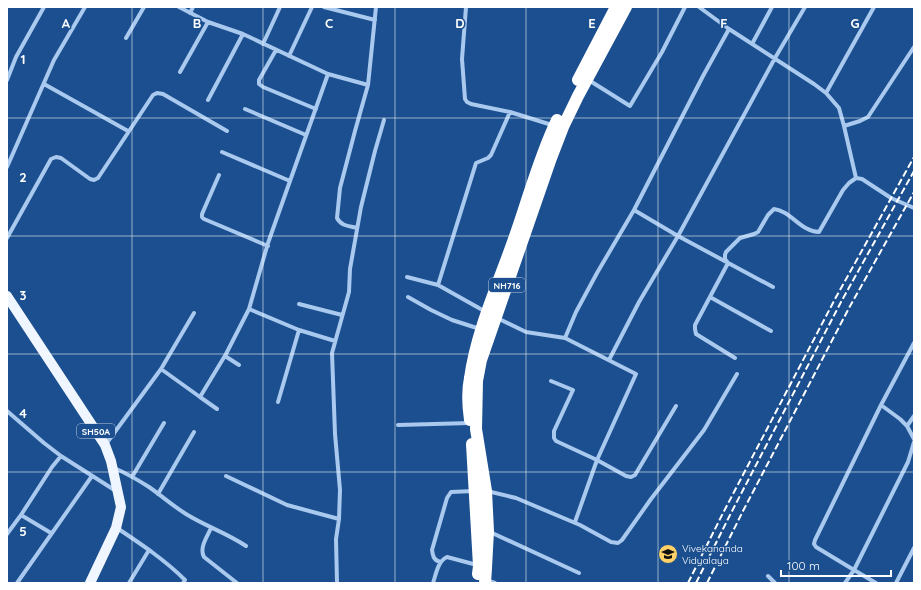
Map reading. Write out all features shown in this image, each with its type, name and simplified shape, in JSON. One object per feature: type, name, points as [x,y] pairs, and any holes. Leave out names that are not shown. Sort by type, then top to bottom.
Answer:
[{"type":"highway","name":"NH716","points":[[485,577],[476,429],[477,381],[491,315],[513,241],[538,169],[616,7]]},
{"type":"highway","name":"NH716","points":[[558,126],[587,79],[626,7]]},
{"type":"highway","name":"NH716","points":[[485,577],[488,531],[480,491],[468,401],[469,378],[481,330],[491,315]]},
{"type":"main road","name":"SH50A","points":[[7,296],[105,445],[112,467],[120,507],[116,528],[106,552],[90,583]]},
{"type":"street","points":[[7,80],[8,73],[16,57],[44,7]]},
{"type":"street","points":[[7,167],[54,60],[85,7]]},
{"type":"street","points":[[126,38],[144,7]]},
{"type":"street","points":[[179,7],[208,22],[243,34],[328,74],[368,85]]},
{"type":"street","points":[[190,13],[193,7]]},
{"type":"street","points":[[263,44],[280,7]]},
{"type":"street","points":[[289,56],[312,7]]},
{"type":"street","points":[[324,7],[375,20]]},
{"type":"street","points":[[357,228],[342,224],[337,218],[340,188],[368,85],[376,7]]},
{"type":"street","points":[[466,7],[462,59],[465,99],[467,102],[510,112],[558,126]]},
{"type":"street","points":[[587,79],[630,106],[662,52],[685,7]]},
{"type":"street","points":[[699,7],[729,29],[826,93],[839,108],[856,178]]},
{"type":"street","points":[[752,44],[772,7]]},
{"type":"street","points":[[609,360],[639,302],[678,236],[775,58],[805,7]]},
{"type":"street","points":[[826,93],[874,7]]},
{"type":"street","points":[[180,72],[208,22]]},
{"type":"street","points":[[565,338],[576,312],[634,210],[729,29]]},
{"type":"street","points":[[208,100],[243,34]]},
{"type":"street","points":[[844,126],[868,117],[914,47]]},
{"type":"street","points":[[276,50],[259,80],[259,84],[316,109]]},
{"type":"street","points":[[200,397],[225,356],[249,309],[268,246],[328,74]]},
{"type":"street","points":[[44,84],[128,131]]},
{"type":"street","points":[[7,238],[51,159],[56,157],[61,158],[90,179],[94,180],[98,178],[128,131],[153,95],[157,93],[163,94],[227,131]]},
{"type":"street","points":[[245,109],[306,135]]},
{"type":"street","points":[[438,285],[476,163],[488,158],[491,155],[510,112]]},
{"type":"street","points":[[337,583],[336,539],[339,519],[340,490],[335,434],[332,353],[349,292],[350,268],[361,207],[374,151],[384,120]]},
{"type":"street","points":[[222,152],[290,181]]},
{"type":"street","points":[[219,175],[202,217],[268,246]]},
{"type":"street","points":[[728,263],[725,258],[726,252],[740,238],[758,232],[768,215],[774,209],[780,210],[814,232],[819,232],[843,190],[849,182],[856,178],[868,182],[891,198],[914,208]]},
{"type":"street","points":[[634,210],[678,236],[774,287]]},
{"type":"street","points":[[728,263],[695,325],[695,330],[696,334],[735,358]]},
{"type":"street","points":[[407,277],[438,285],[491,315],[526,332],[565,338],[636,374],[597,460],[575,522]]},
{"type":"street","points":[[408,297],[452,320],[481,330]]},
{"type":"street","points":[[710,297],[772,331]]},
{"type":"street","points":[[299,304],[342,315]]},
{"type":"street","points":[[249,309],[299,330],[335,341]]},
{"type":"street","points":[[105,445],[161,369],[194,313]]},
{"type":"street","points":[[278,402],[299,330]]},
{"type":"street","points":[[876,583],[816,547],[814,544],[881,405],[914,343]]},
{"type":"street","points":[[225,356],[239,365]]},
{"type":"street","points":[[161,369],[218,410]]},
{"type":"street","points":[[440,562],[433,557],[432,550],[447,498],[451,492],[480,491],[516,498],[575,522],[611,542],[618,543],[622,540],[651,499],[704,430],[737,374]]},
{"type":"street","points":[[551,381],[573,390],[554,431],[554,438],[556,441],[597,460],[626,476],[631,477],[635,475],[676,406]]},
{"type":"street","points":[[881,405],[907,426],[914,438]]},
{"type":"street","points":[[7,411],[61,456],[117,492]]},
{"type":"street","points":[[907,426],[914,416]]},
{"type":"street","points":[[132,477],[164,423]]},
{"type":"street","points":[[398,424],[470,423]]},
{"type":"street","points":[[158,494],[194,432]]},
{"type":"street","points":[[845,583],[854,570],[908,462],[914,442]]},
{"type":"street","points":[[7,534],[61,456]]},
{"type":"street","points":[[112,467],[149,487],[187,514],[246,546]]},
{"type":"street","points":[[17,583],[92,476]]},
{"type":"street","points":[[226,476],[287,505],[339,519]]},
{"type":"street","points":[[21,515],[51,533]]},
{"type":"street","points":[[116,528],[149,550],[177,572],[184,582],[190,583]]},
{"type":"street","points":[[211,528],[202,547],[201,553],[237,583]]},
{"type":"street","points":[[488,531],[579,573]]},
{"type":"street","points":[[896,583],[914,548]]},
{"type":"street","points":[[130,583],[149,550]]},
{"type":"street","points":[[433,583],[440,562],[447,557],[485,577]]},
{"type":"street","points":[[768,576],[775,583]]},
{"type":"railway","points":[[688,583],[835,299],[914,157]]},
{"type":"railway","points":[[696,583],[841,302],[914,171]]},
{"type":"railway","points":[[707,583],[849,308],[914,192]]},
{"type":"place","name":"Vivekananda Vidyalaya","points":[[668,554]]}]
